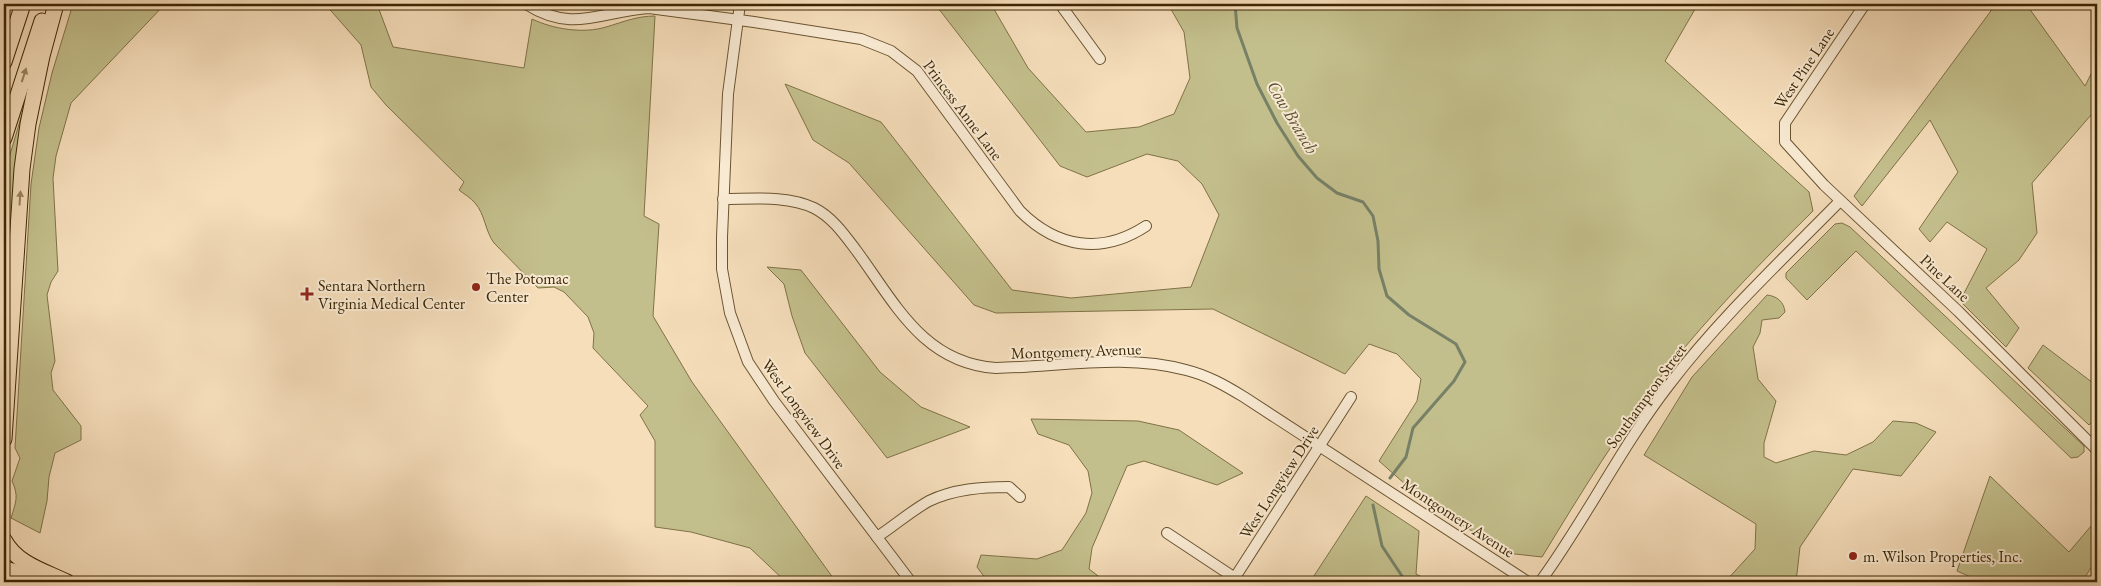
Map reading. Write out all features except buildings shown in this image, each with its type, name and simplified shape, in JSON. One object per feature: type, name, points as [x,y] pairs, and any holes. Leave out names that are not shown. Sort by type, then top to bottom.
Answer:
[{"type":"highway","points":[[4,62],[23,4]]},
{"type":"highway","points":[[4,138],[47,4]]},
{"type":"highway","points":[[4,439],[22,169],[28,124],[42,56],[56,4]]},
{"type":"highway","points":[[4,540],[17,557],[67,582]]},
{"type":"main road","points":[[4,568],[49,582]]},
{"type":"street","name":"Princess Anne Lane","points":[[526,4],[548,15],[575,20],[590,20],[633,9],[649,8],[861,39],[891,51],[917,71],[1020,211],[1036,225],[1067,241],[1097,244],[1123,239],[1146,226]]},
{"type":"street","name":"West Longview Drive","points":[[740,4],[728,94],[721,251],[725,288],[732,322],[748,362],[774,401],[911,582]]},
{"type":"street","points":[[1060,4],[1100,59]]},
{"type":"street","name":"West Pine Lane","points":[[1785,124],[1864,4]]},
{"type":"street","name":"Pine Lane","points":[[1785,124],[1784,136],[1787,147],[1840,201],[1958,311],[2097,450]]},
{"type":"street","name":"Montgomery Avenue","points":[[723,200],[791,200],[821,212],[834,222],[844,234],[922,337],[943,353],[961,362],[996,368],[1134,362],[1187,370],[1234,391],[1528,582]]},
{"type":"street","name":"Southampton Street","points":[[1540,582],[1560,555],[1631,440],[1668,386],[1713,333],[1778,263],[1840,201]]},
{"type":"street","name":"West Longview Drive","points":[[1233,580],[1351,397]]},
{"type":"street","points":[[877,537],[928,502],[952,493],[979,486],[1009,487],[1020,497]]},
{"type":"street","points":[[1167,533],[1233,580]]},
{"type":"shaded area","points":[[73,4],[165,4],[71,103],[56,156],[53,178],[58,271],[51,282],[47,295],[55,361],[51,373],[53,390],[81,426],[81,440],[55,453],[40,533],[11,518],[16,499],[12,481],[20,458],[15,448],[31,184],[39,128],[52,73]]},
{"type":"shaded area","points":[[325,4],[377,4],[393,47],[524,68],[532,19],[559,28],[588,30],[636,18],[655,16],[644,216],[659,224],[653,316],[692,382],[836,582],[786,582],[750,548],[691,532],[655,527],[655,441],[640,415],[648,406],[593,348],[594,333],[588,317],[564,292],[554,287],[538,288],[494,243],[478,207],[472,199],[459,190],[464,182],[386,105],[371,87],[361,45]]},
{"type":"shaded area","points":[[935,4],[991,4],[1028,68],[1086,132],[1139,127],[1174,114],[1190,78],[1184,32],[1168,4],[1698,4],[1665,61],[1809,192],[1813,211],[1737,288],[1666,370],[1617,438],[1542,557],[1506,553],[1422,499],[1379,461],[1417,401],[1421,379],[1397,354],[1369,344],[1345,374],[1213,309],[996,313],[974,305],[849,163],[813,140],[785,84],[881,122],[1012,290],[1071,298],[1191,287],[1219,215],[1202,184],[1178,161],[1147,154],[1087,177],[1060,166]]},
{"type":"shaded area","points":[[1996,4],[2026,4],[2085,86],[2097,62],[2097,120],[2091,115],[2032,183],[2037,233],[2019,260],[1986,288],[2019,328],[2006,347],[1960,301],[1987,249],[1947,222],[1930,242],[1919,229],[1958,172],[1930,120],[1862,206],[1854,196]]},
{"type":"shaded area","points":[[22,114],[4,319],[4,175]]},
{"type":"shaded area","points":[[1842,223],[1850,227],[2084,446],[2084,452],[2078,457],[2071,458],[1856,251],[1807,300],[1786,278],[1786,273],[1835,224]]},
{"type":"shaded area","points":[[767,267],[801,270],[880,372],[921,407],[970,427],[887,458],[805,353],[792,316],[784,284]]},
{"type":"shaded area","points":[[1767,295],[1779,300],[1785,312],[1779,318],[1762,320],[1760,333],[1753,347],[1758,379],[1776,401],[1764,443],[1764,457],[1776,463],[1814,451],[1846,455],[1873,442],[1893,421],[1916,423],[1936,432],[1901,476],[1853,469],[1800,547],[1796,582],[1725,582],[1755,549],[1756,524],[1644,455],[1692,377]]},
{"type":"shaded area","points":[[2043,345],[2097,386],[2097,417],[2089,425],[2028,368]]},
{"type":"shaded area","points":[[1031,419],[1138,421],[1179,430],[1243,473],[1217,485],[1144,461],[1127,466],[1092,548],[1089,569],[1106,582],[988,582],[977,567],[981,555],[1037,559],[1062,550],[1086,513],[1092,493],[1088,471],[1069,445],[1038,434]]},
{"type":"shaded area","points":[[1990,476],[2069,552],[2097,519],[2097,558],[2082,582],[1982,582],[1957,571]]},
{"type":"shaded area","points":[[1366,496],[1419,531],[1416,574],[1431,582],[1310,582]]},
{"type":"waterway","name":"Cow Branch","points":[[1235,4],[1237,28],[1257,84],[1277,123],[1298,156],[1317,178],[1337,193],[1363,202],[1373,216],[1378,241],[1379,269],[1387,296],[1409,315],[1456,344],[1465,362],[1454,381],[1413,428],[1406,457],[1390,478]]},
{"type":"waterway","name":"Cow Branch","points":[[1373,505],[1382,546],[1406,582]]},
{"type":"place","name":"The Potomac Center","points":[[476,287]]},
{"type":"place","name":"Sentara Northern Virginia Medical Center","points":[[307,294]]},
{"type":"place","name":"m. Wilson Properties, Inc.","points":[[1853,556]]}]
